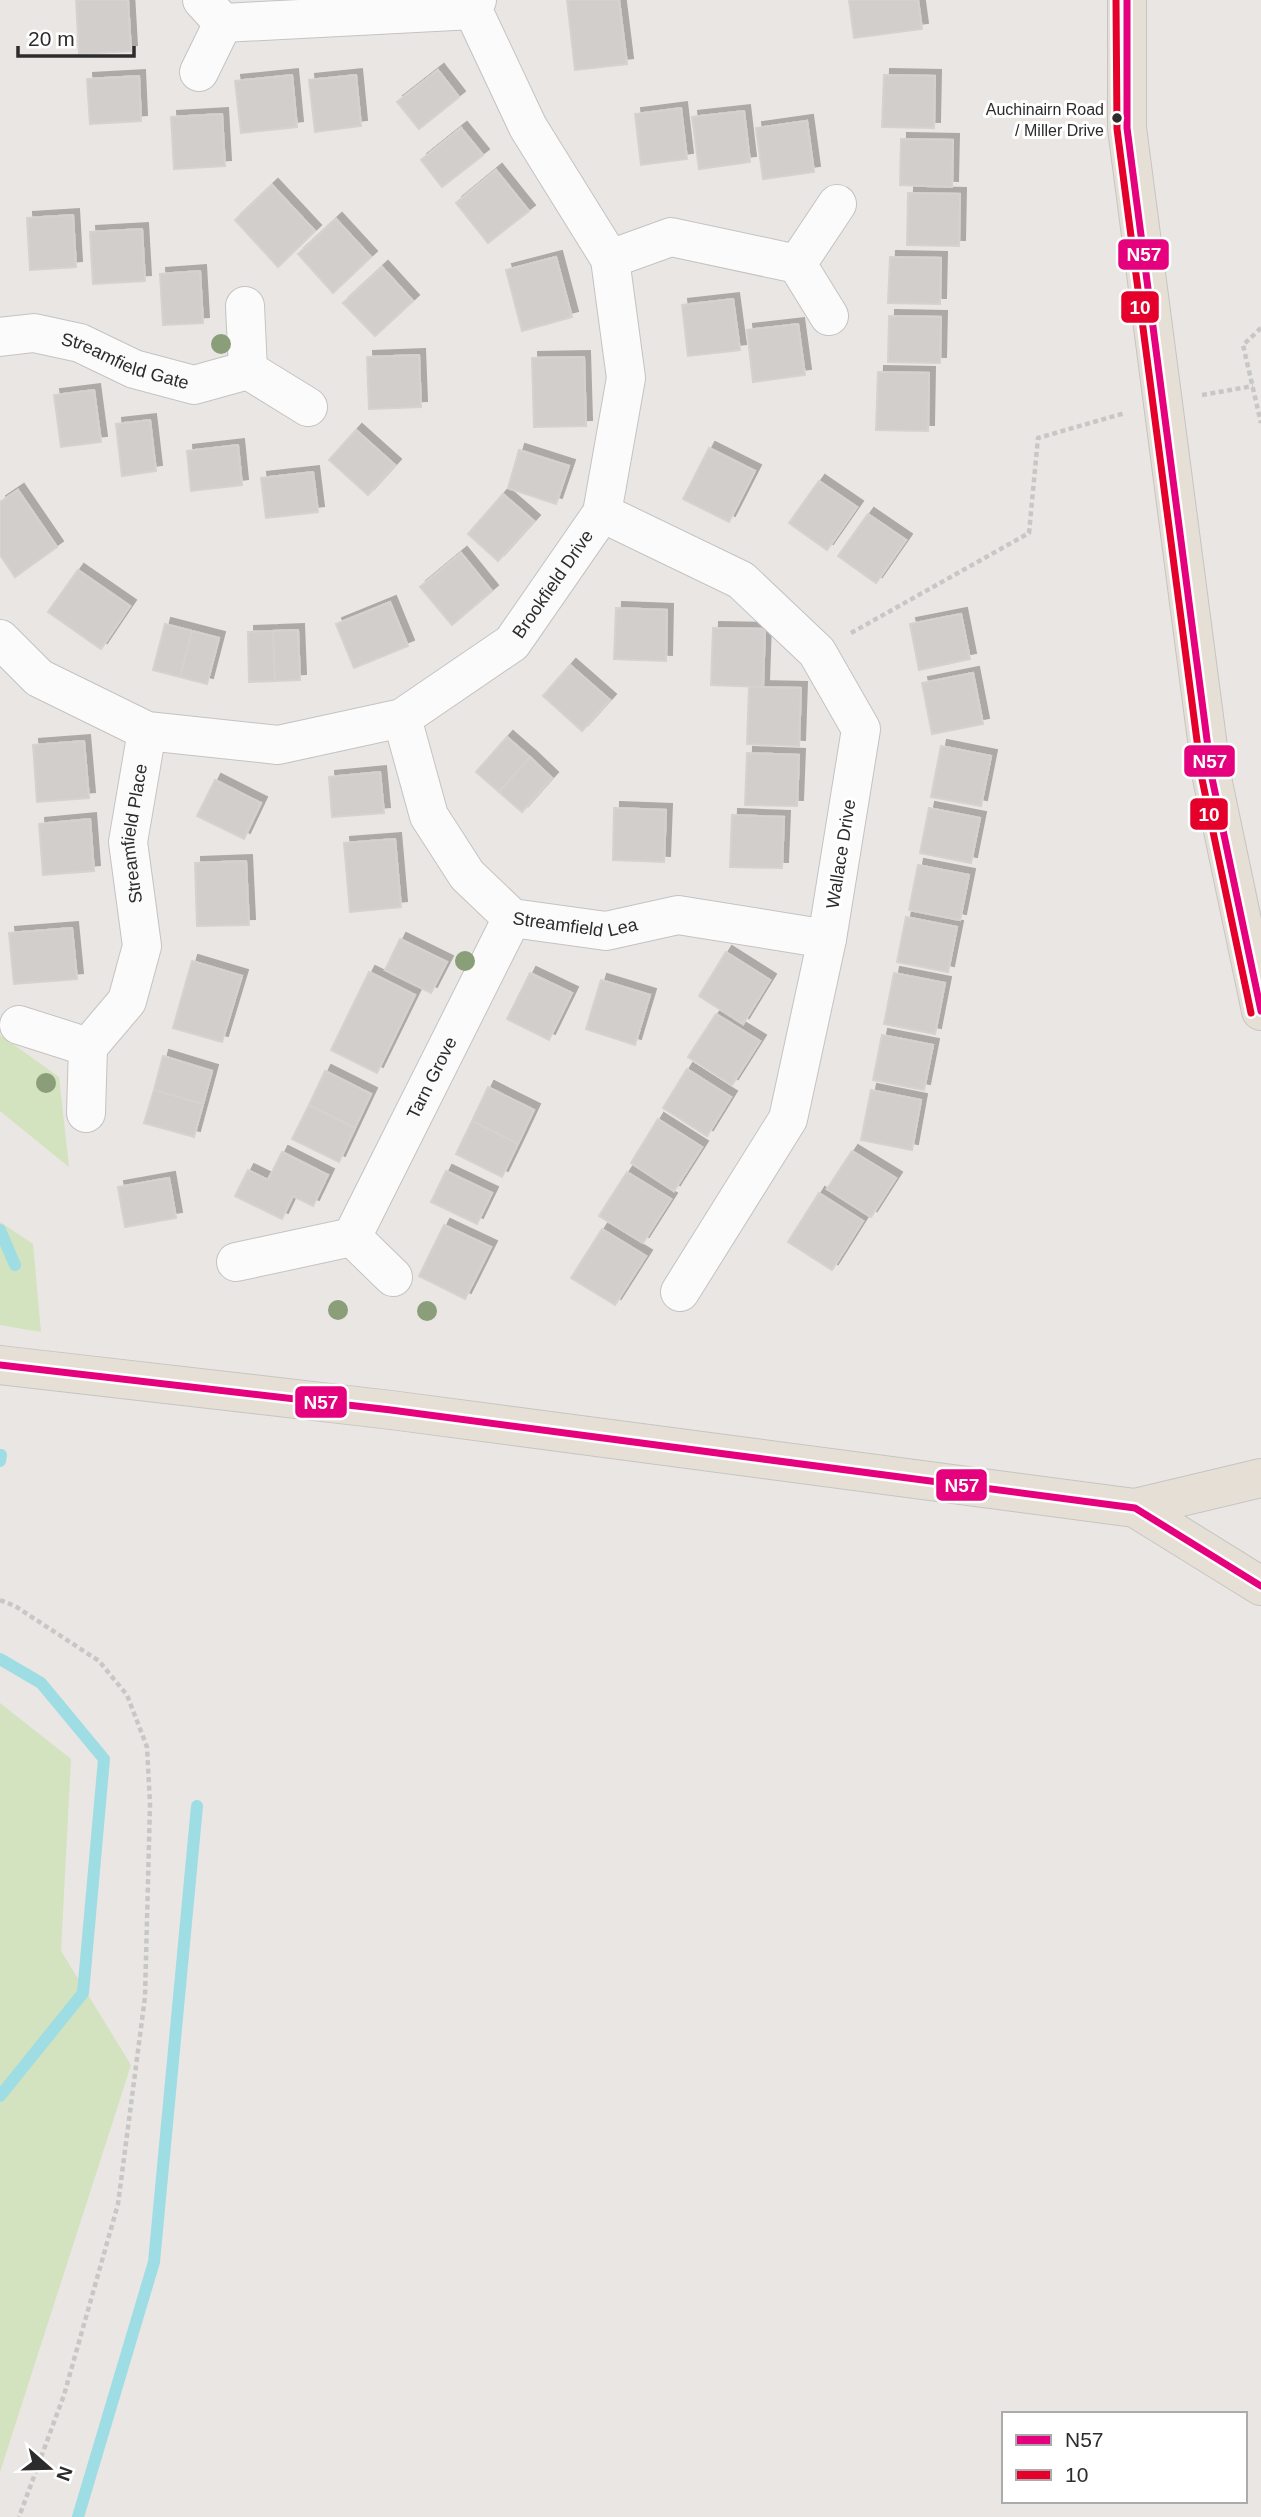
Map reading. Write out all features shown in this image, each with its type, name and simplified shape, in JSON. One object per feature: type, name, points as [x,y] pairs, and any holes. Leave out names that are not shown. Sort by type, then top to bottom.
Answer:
[{"type":"main road","points":[[1127,0],[1127,128],[1212,778],[1261,1011]]},
{"type":"main road","points":[[0,1365],[391,1409],[1135,1508],[1261,1478]]},
{"type":"main road","points":[[1135,1508],[1261,1586]]},
{"type":"street","points":[[199,72],[213,11],[475,5]]},
{"type":"street","name":"Brookfield Drive","points":[[0,639],[39,678],[147,732],[278,745],[402,718],[512,643],[602,513],[626,378],[610,259],[528,127],[475,5]]},
{"type":"street","points":[[797,264],[837,204]]},
{"type":"street","points":[[610,259],[671,237],[797,264],[829,316]]},
{"type":"street","points":[[245,306],[248,370],[308,407]]},
{"type":"street","name":"Streamfield Gate","points":[[0,337],[34,333],[80,343],[134,369],[194,385],[248,370]]},
{"type":"street","name":"Wallace Drive","points":[[602,513],[741,579],[817,652],[861,729],[827,939],[788,1119],[680,1293]]},
{"type":"street","name":"Streamfield Lea","points":[[402,718],[429,816],[467,876],[512,918],[606,931],[678,915],[827,939]]},
{"type":"street","name":"Streamfield Place","points":[[88,1047],[127,1001],[142,946],[128,842],[147,732]]},
{"type":"street","name":"Tarn Grove","points":[[352,1237],[512,918]]},
{"type":"street","points":[[19,1025],[88,1047],[86,1113]]},
{"type":"street","points":[[236,1262],[352,1237],[393,1277]]},
{"type":"path","points":[[1261,328],[1243,345],[1261,423]]},
{"type":"path","points":[[817,652],[1029,533],[1038,438],[1163,402],[1252,386]]},
{"type":"path","points":[[0,1600],[15,1606],[99,1661],[127,1695],[146,1747],[150,1804],[145,1997],[118,2204],[64,2395],[19,2517]]},
{"type":"green space","points":[[0,1035],[59,1077],[69,1167],[0,1111]]},
{"type":"green space","points":[[0,1222],[33,1244],[41,1332],[0,1325]]},
{"type":"green space","points":[[0,1703],[71,1759],[61,1951],[131,2065],[0,2472]]},
{"type":"building","points":[[76,0],[128,0],[131,51],[79,54]]},
{"type":"building","points":[[567,0],[619,0],[627,64],[575,70]]},
{"type":"building","points":[[849,0],[918,0],[922,29],[854,38]]},
{"type":"building","points":[[438,70],[459,97],[419,129],[397,102]]},
{"type":"building","points":[[292,75],[297,127],[241,133],[235,81]]},
{"type":"building","points":[[356,75],[361,126],[315,132],[309,80]]},
{"type":"building","points":[[884,75],[935,76],[934,128],[882,127]]},
{"type":"building","points":[[139,76],[141,121],[90,124],[87,79]]},
{"type":"building","points":[[681,108],[687,159],[641,165],[635,114]]},
{"type":"building","points":[[744,111],[750,162],[699,169],[692,117]]},
{"type":"building","points":[[222,114],[225,166],[174,169],[171,117]]},
{"type":"building","points":[[807,121],[814,172],[763,179],[756,128]]},
{"type":"building","points":[[461,128],[483,155],[442,187],[421,160]]},
{"type":"building","points":[[901,139],[953,140],[952,187],[900,185]]},
{"type":"building","points":[[496,170],[529,211],[488,243],[456,203]]},
{"type":"building","points":[[272,185],[315,231],[278,267],[235,220]]},
{"type":"building","points":[[908,193],[960,194],[959,246],[907,245]]},
{"type":"building","points":[[73,215],[76,267],[30,270],[27,218]]},
{"type":"building","points":[[336,219],[371,257],[333,293],[298,254]]},
{"type":"building","points":[[142,229],[145,281],[93,284],[90,232]]},
{"type":"building","points":[[556,257],[572,317],[522,331],[506,270]]},
{"type":"building","points":[[890,257],[941,258],[940,304],[888,303]]},
{"type":"building","points":[[382,267],[413,301],[375,336],[343,303]]},
{"type":"building","points":[[200,271],[203,323],[163,325],[160,274]]},
{"type":"building","points":[[733,299],[740,350],[688,356],[682,305]]},
{"type":"building","points":[[889,316],[941,317],[940,363],[888,362]]},
{"type":"building","points":[[798,324],[805,375],[753,382],[747,330]]},
{"type":"building","points":[[419,355],[421,407],[369,409],[367,357]]},
{"type":"building","points":[[584,357],[586,426],[534,427],[532,358]]},
{"type":"building","points":[[878,372],[929,373],[928,431],[876,430]]},
{"type":"building","points":[[94,390],[101,442],[61,447],[54,395]]},
{"type":"building","points":[[150,420],[156,471],[122,476],[116,424]]},
{"type":"building","points":[[356,430],[395,465],[368,495],[329,460]]},
{"type":"building","points":[[238,445],[242,485],[191,491],[187,451]]},
{"type":"building","points":[[709,448],[755,471],[729,522],[683,499]]},
{"type":"building","points":[[519,450],[569,466],[556,504],[508,488]]},
{"type":"building","points":[[313,472],[318,512],[266,518],[261,478]]},
{"type":"building","points":[[819,481],[857,507],[827,550],[789,523]]},
{"type":"building","points":[[18,490],[57,547],[15,577],[0,555],[0,502]]},
{"type":"building","points":[[503,494],[534,521],[498,561],[468,534]]},
{"type":"building","points":[[868,514],[906,540],[876,583],[838,556]]},
{"type":"building","points":[[461,553],[492,591],[452,625],[420,587]]},
{"type":"building","points":[[78,570],[130,606],[101,649],[48,612]]},
{"type":"building","points":[[390,602],[408,646],[354,668],[336,624]]},
{"type":"building","points":[[616,608],[667,610],[666,661],[614,659]]},
{"type":"building","points":[[961,614],[970,659],[919,670],[910,624]]},
{"type":"building","points":[[165,624],[192,631],[180,677],[153,670]]},
{"type":"building","points":[[713,628],[765,629],[763,687],[711,685]]},
{"type":"building","points":[[298,630],[300,680],[275,681],[273,631]]},
{"type":"building","points":[[192,631],[219,638],[207,684],[180,677]]},
{"type":"building","points":[[273,631],[275,681],[249,682],[248,632]]},
{"type":"building","points":[[570,665],[610,700],[582,731],[543,696]]},
{"type":"building","points":[[973,673],[983,724],[932,734],[922,683]]},
{"type":"building","points":[[749,687],[801,688],[799,746],[747,744]]},
{"type":"building","points":[[507,737],[530,757],[499,792],[476,772]]},
{"type":"building","points":[[84,741],[89,798],[37,802],[33,745]]},
{"type":"building","points":[[941,746],[991,756],[981,806],[931,797]]},
{"type":"building","points":[[747,753],[799,755],[797,806],[745,805]]},
{"type":"building","points":[[530,757],[552,778],[522,812],[499,792]]},
{"type":"building","points":[[380,772],[384,813],[332,817],[329,777]]},
{"type":"building","points":[[215,780],[261,803],[244,839],[197,816]]},
{"type":"building","points":[[614,808],[666,810],[664,862],[613,860]]},
{"type":"building","points":[[929,808],[980,818],[971,863],[920,853]]},
{"type":"building","points":[[732,815],[784,817],[782,868],[730,867]]},
{"type":"building","points":[[90,819],[94,871],[43,875],[39,824]]},
{"type":"building","points":[[395,839],[401,907],[350,912],[344,843]]},
{"type":"building","points":[[246,861],[249,925],[197,926],[195,863]]},
{"type":"building","points":[[918,865],[969,875],[960,920],[909,910]]},
{"type":"building","points":[[906,917],[957,927],[948,972],[897,962]]},
{"type":"building","points":[[72,928],[77,979],[14,984],[9,933]]},
{"type":"building","points":[[400,939],[447,962],[431,993],[385,970]]},
{"type":"building","points":[[726,952],[770,980],[743,1024],[699,996]]},
{"type":"building","points":[[192,961],[242,976],[222,1042],[173,1028]]},
{"type":"building","points":[[369,972],[415,995],[377,1073],[331,1050]]},
{"type":"building","points":[[530,973],[572,993],[549,1040],[507,1019]]},
{"type":"building","points":[[894,973],[945,983],[935,1034],[884,1024]]},
{"type":"building","points":[[601,980],[650,995],[635,1045],[586,1029]]},
{"type":"building","points":[[716,1014],[760,1041],[732,1085],[688,1057]]},
{"type":"building","points":[[882,1035],[933,1045],[924,1090],[873,1080]]},
{"type":"building","points":[[163,1056],[212,1071],[203,1104],[154,1090]]},
{"type":"building","points":[[687,1069],[731,1097],[707,1136],[663,1108]]},
{"type":"building","points":[[325,1071],[371,1094],[355,1128],[309,1105]]},
{"type":"building","points":[[488,1087],[534,1110],[518,1144],[472,1121]]},
{"type":"building","points":[[154,1090],[203,1104],[194,1137],[144,1123]]},
{"type":"building","points":[[871,1090],[921,1100],[912,1150],[861,1140]]},
{"type":"building","points":[[309,1105],[355,1128],[339,1162],[292,1139]]},
{"type":"building","points":[[658,1119],[702,1147],[674,1191],[631,1163]]},
{"type":"building","points":[[472,1121],[518,1144],[502,1177],[456,1154]]},
{"type":"building","points":[[852,1151],[896,1178],[871,1217],[827,1189]]},
{"type":"building","points":[[282,1152],[328,1175],[313,1206],[293,1196],[282,1219],[235,1196],[248,1170],[268,1180]]},
{"type":"building","points":[[446,1171],[492,1193],[477,1224],[431,1202]]},
{"type":"building","points":[[627,1172],[671,1199],[643,1243],[599,1216]]},
{"type":"building","points":[[169,1178],[176,1218],[125,1227],[118,1187]]},
{"type":"building","points":[[819,1193],[863,1221],[832,1270],[788,1242]]},
{"type":"building","points":[[444,1225],[491,1247],[465,1299],[419,1276]]},
{"type":"building","points":[[602,1229],[646,1256],[615,1305],[571,1278]]},
{"type":"waterway","points":[[0,1230],[15,1265]]},
{"type":"waterway","points":[[0,1461],[1,1455]]},
{"type":"waterway","points":[[0,1659],[41,1683],[104,1759],[83,1993],[0,2096]]},
{"type":"waterway","points":[[78,2517],[154,2262],[197,1806]]},
{"type":"transit line","name":"10","points":[[1116,0],[1117,129],[1202,779],[1251,1013]]},
{"type":"transit line","name":"N57","points":[[1127,0],[1127,128],[1212,778],[1261,1011]]},
{"type":"transit line","name":"N57","points":[[0,1365],[391,1410],[1135,1508],[1261,1586]]},
{"type":"place","name":"Auchinairn Road / Miller Drive","points":[[1117,118]]}]
